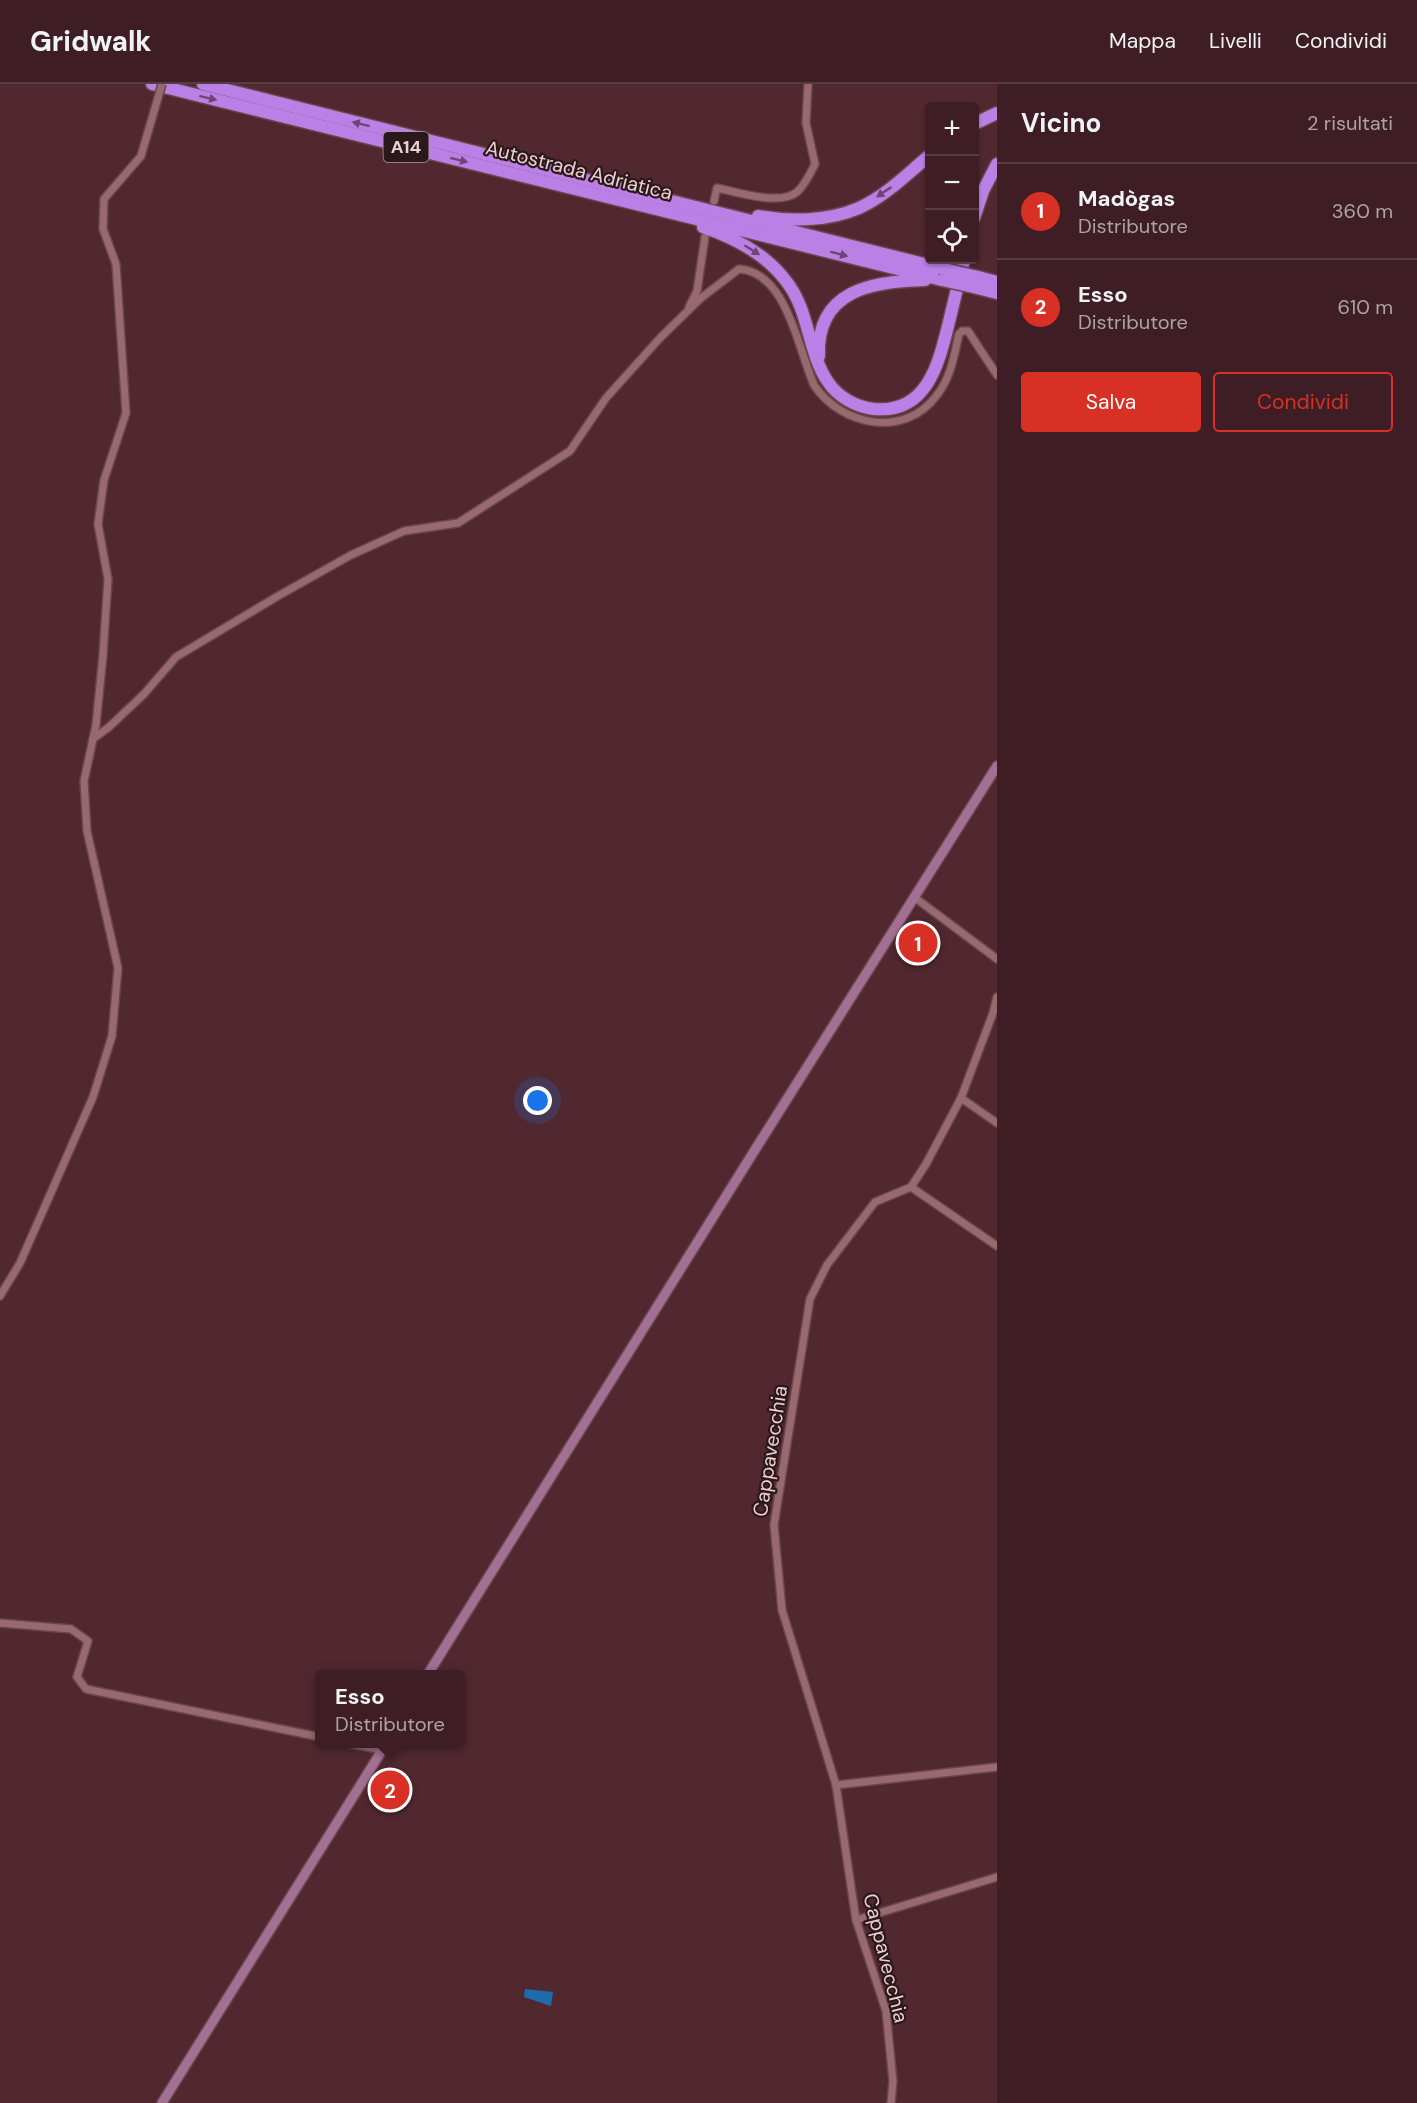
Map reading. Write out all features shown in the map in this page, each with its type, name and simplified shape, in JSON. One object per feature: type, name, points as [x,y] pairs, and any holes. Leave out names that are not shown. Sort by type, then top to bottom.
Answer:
[{"type":"highway","name":"Autostrada Adriatica","points":[[152,84],[660,210],[976,282],[997,282]]},
{"type":"highway","name":"Autostrada Adriatica","points":[[203,84],[683,203],[941,274]]},
{"type":"highway","points":[[979,122],[997,113]]},
{"type":"highway","points":[[683,203],[764,217],[798,219],[836,216],[860,207],[889,190],[928,156]]},
{"type":"highway","points":[[977,210],[983,191],[997,164]]},
{"type":"highway","points":[[660,210],[729,237],[761,256],[774,267],[794,291],[800,303],[816,361],[822,372],[838,394],[866,408],[896,406],[917,395],[930,381],[936,368],[963,264]]},
{"type":"highway","points":[[822,372],[819,356],[820,334],[830,310],[844,297],[875,285],[941,274]]},
{"type":"highway","name":"Autostrada Adriatica","points":[[976,282],[997,293]]},
{"type":"main road","points":[[431,1670],[997,766]]},
{"type":"main road","points":[[162,2103],[383,1748]]},
{"type":"street","points":[[0,1296],[20,1263],[59,1176],[93,1097],[112,1036],[118,968],[87,831],[84,781],[96,725],[108,579],[98,524],[104,480],[126,413],[116,264],[103,229],[104,199],[141,156],[162,84]]},
{"type":"street","points":[[714,201],[717,188],[772,198],[786,198],[798,191],[815,164],[806,123],[808,84]]},
{"type":"street","points":[[687,310],[697,291],[705,237]]},
{"type":"street","points":[[93,740],[144,694],[176,657],[351,555],[404,531],[458,523],[570,451],[606,398],[687,310],[739,269],[747,269],[760,275],[772,287],[784,304],[809,374],[821,395],[841,411],[866,421],[880,423],[893,422],[911,416],[926,407],[936,397],[948,376],[959,334],[962,331],[968,331],[997,375]]},
{"type":"street","points":[[914,897],[997,959]]},
{"type":"street","points":[[997,997],[961,1098],[911,1187],[997,1246]]},
{"type":"street","points":[[961,1098],[997,1122]]},
{"type":"street","name":"Cappavecchia","points":[[891,2103],[893,2081],[886,2011],[856,1920],[836,1785],[782,1610],[774,1525],[810,1299],[827,1265],[876,1202],[911,1187]]},
{"type":"street","points":[[0,1623],[71,1629],[88,1641],[77,1677],[86,1689],[315,1736]]},
{"type":"street","points":[[836,1785],[997,1767]]},
{"type":"street","points":[[856,1920],[997,1877]]},
{"type":"water","points":[[525,1989],[553,1992],[551,2006],[524,1997]]},
{"type":"place","name":"Madògas","points":[[918,943]]},
{"type":"place","name":"Esso","points":[[390,1790]]}]
